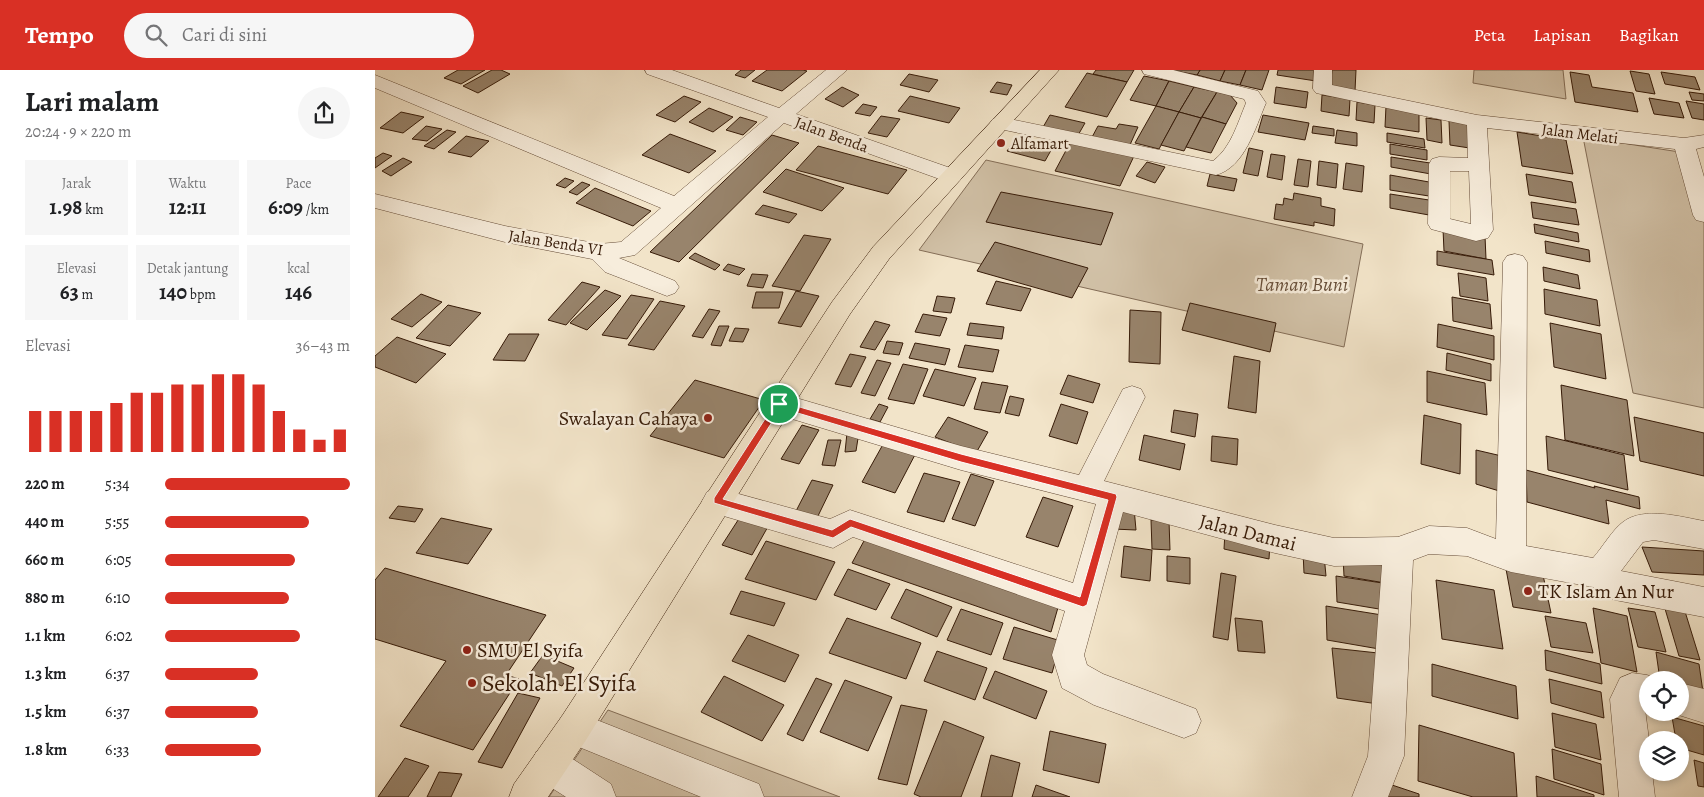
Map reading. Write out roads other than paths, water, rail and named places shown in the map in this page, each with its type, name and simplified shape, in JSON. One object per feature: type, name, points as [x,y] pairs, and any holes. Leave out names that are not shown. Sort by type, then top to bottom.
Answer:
[{"type":"main road","points":[[527,797],[575,728],[841,308],[881,253],[1050,70]]},
{"type":"street","points":[[654,70],[781,116]]},
{"type":"street","name":"Jalan Benda","points":[[781,116],[838,70]]},
{"type":"street","points":[[1000,123],[1216,168],[1225,164],[1237,144],[1255,103],[1251,95],[1151,70]]},
{"type":"street","name":"Jalan Melati","points":[[1323,70],[1323,89],[1477,121],[1694,143],[1704,215]]},
{"type":"street","points":[[375,81],[677,206]]},
{"type":"street","points":[[375,102],[395,90]]},
{"type":"street","name":"Jalan Benda","points":[[781,116],[951,176]]},
{"type":"street","name":"Jalan Benda VI","points":[[375,201],[505,234],[599,252],[627,249],[781,116]]},
{"type":"street","points":[[1477,121],[1478,165]]},
{"type":"street","points":[[599,252],[613,266],[667,287]]},
{"type":"street","points":[[1511,558],[1515,262]]},
{"type":"street","points":[[1132,397],[1100,493],[1083,602],[1068,655],[1074,676],[1094,688],[1183,720]]},
{"type":"street","name":"Jalan Damai","points":[[779,404],[961,458],[1275,539],[1334,552],[1398,551],[1429,540],[1467,542],[1511,558],[1600,574],[1615,585],[1704,602]]},
{"type":"street","points":[[717,501],[833,534],[850,523],[1083,602]]},
{"type":"street","points":[[1600,574],[1634,531],[1654,526],[1704,535]]},
{"type":"street","points":[[1370,797],[1386,756],[1398,551]]},
{"type":"street","points":[[1637,797],[1627,699],[1632,690],[1639,691]]},
{"type":"street","points":[[1689,702],[1704,706]]},
{"type":"street","points":[[575,728],[746,797]]},
{"type":"street","points":[[549,766],[598,797]]},
{"type":"place","name":"Alfamart","points":[[1001,143]]},
{"type":"place","name":"Swalayan Cahaya","points":[[708,418]]},
{"type":"place","name":"TK Islam An Nur","points":[[1528,591]]},
{"type":"place","name":"SMU El Syifa","points":[[467,650]]},
{"type":"place","name":"Sekolah El Syifa","points":[[472,683]]},
{"type":"park label","name":"Taman Buni","points":[[1302,284]]}]
